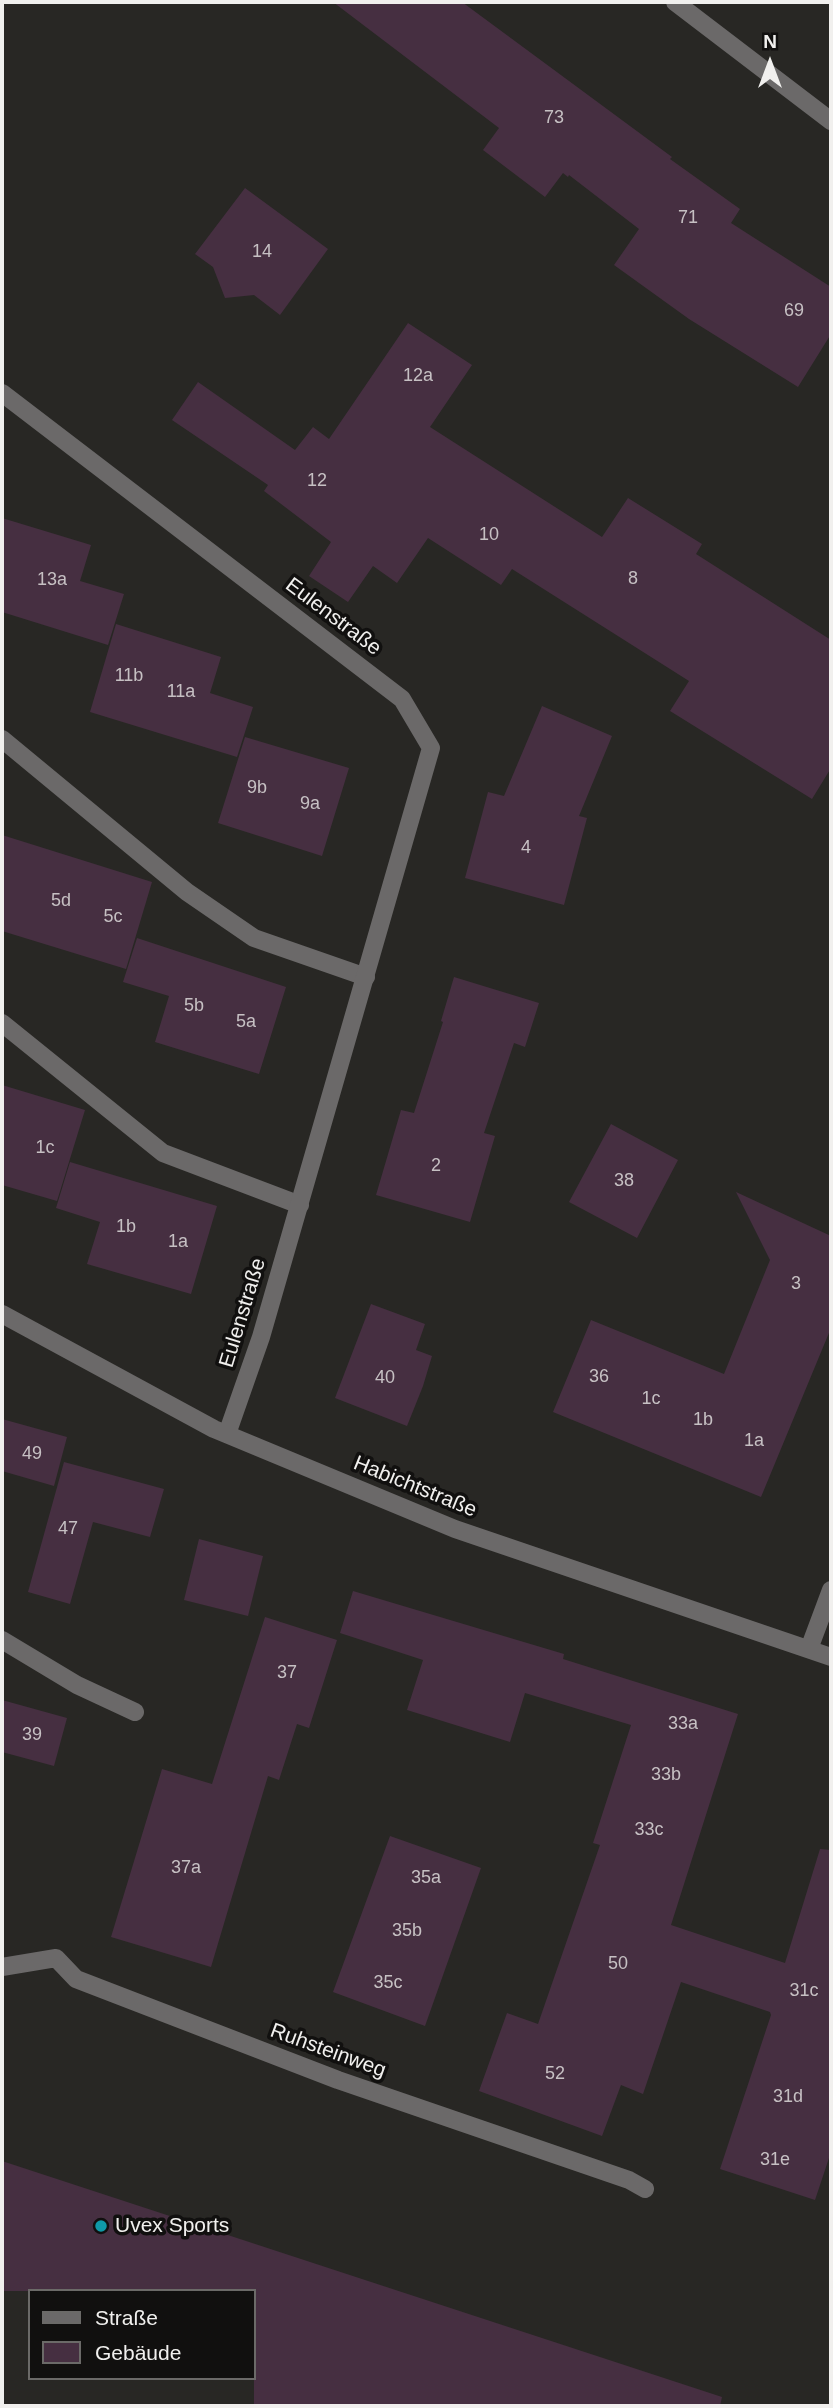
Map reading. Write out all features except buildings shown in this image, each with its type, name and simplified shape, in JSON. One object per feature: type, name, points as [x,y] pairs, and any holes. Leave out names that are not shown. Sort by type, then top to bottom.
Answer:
[{"type":"street","points":[[675,2],[831,121]]},
{"type":"street","name":"Eulenstraße","points":[[2,393],[402,699],[431,748],[261,1337],[227,1434]]},
{"type":"street","points":[[2,739],[187,892],[254,938],[366,977]]},
{"type":"street","points":[[2,1023],[163,1153],[300,1205]]},
{"type":"street","name":"Habichtstraße","points":[[2,1314],[227,1434],[455,1530],[831,1657]]},
{"type":"street","points":[[809,1649],[831,1590]]},
{"type":"street","points":[[2,1640],[77,1685],[135,1712]]},
{"type":"street","name":"Ruhsteinweg","points":[[2,1968],[56,1958],[76,1979],[338,2080],[629,2180],[645,2189]]},
{"type":"place","name":"Uvex Sports","points":[[101,2226]]}]
